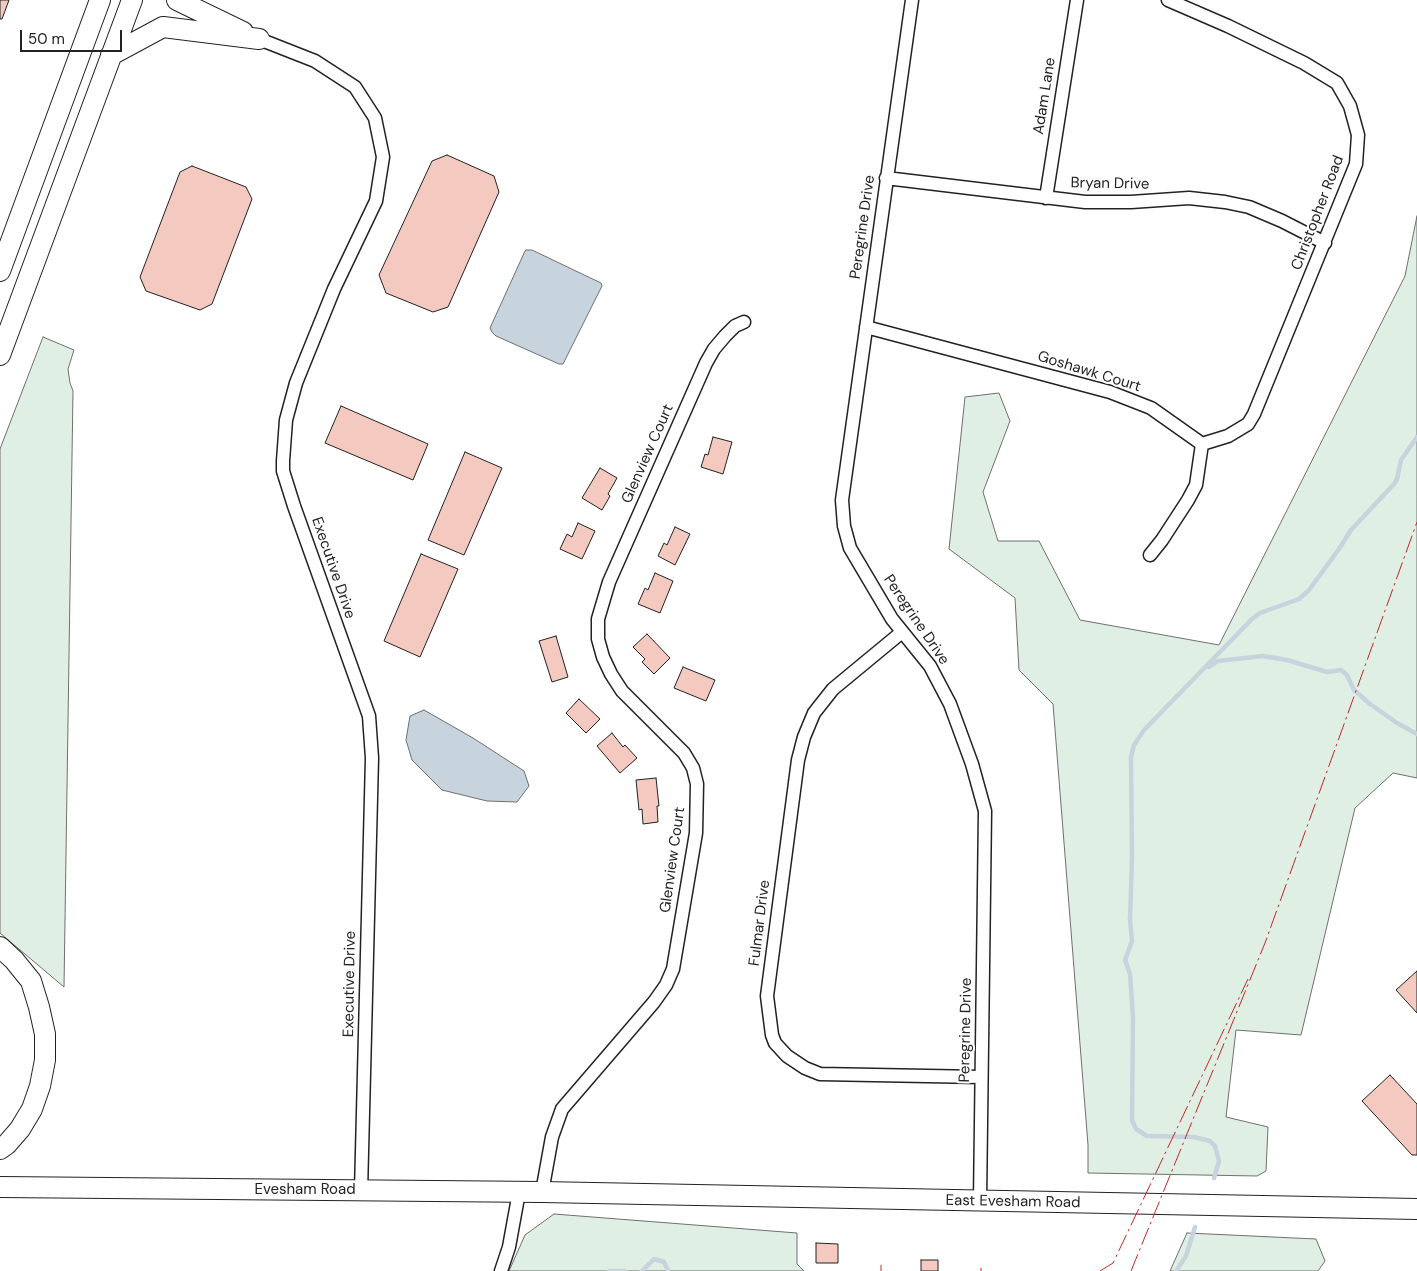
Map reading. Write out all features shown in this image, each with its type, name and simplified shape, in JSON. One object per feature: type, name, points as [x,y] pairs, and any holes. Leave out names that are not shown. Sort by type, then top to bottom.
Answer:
[{"type":"main road","points":[[0,271],[100,0]]},
{"type":"main road","points":[[0,355],[132,0]]},
{"type":"main road","points":[[177,0],[258,39]]},
{"type":"main road","points":[[111,55],[163,27],[258,39]]},
{"type":"main road","points":[[0,947],[14,960],[31,981],[45,1034],[45,1052],[40,1086],[32,1109],[20,1129],[0,1149]]},
{"type":"main road","name":"Evesham Road","points":[[0,1187],[610,1194]]},
{"type":"main road","name":"East Evesham Road","points":[[610,1194],[1417,1209]]},
{"type":"street","name":"Peregrine Drive","points":[[912,0],[842,500],[844,526],[850,548],[892,619],[930,666],[950,704],[972,764],[985,811],[986,863],[980,1201]]},
{"type":"street","name":"Adam Lane","points":[[1046,198],[1077,0]]},
{"type":"street","name":"Christopher Road","points":[[1168,0],[1236,30],[1337,83],[1350,106],[1358,134],[1356,164],[1254,414],[1248,424],[1228,436],[1202,444]]},
{"type":"street","name":"Executive Drive","points":[[258,39],[315,61],[355,87],[375,118],[383,157],[376,201],[334,289],[296,383],[286,420],[283,461],[283,471],[294,506],[369,716],[372,758],[361,1191]]},
{"type":"street","name":"Bryan Drive","points":[[886,178],[1085,202],[1131,202],[1189,198],[1225,202],[1249,207],[1325,243]]},
{"type":"street","name":"Glenview Court","points":[[542,1192],[552,1137],[562,1109],[654,1002],[666,985],[673,969],[696,833],[697,784],[693,768],[684,753],[622,691],[611,674],[603,657],[598,638],[598,619],[609,582],[706,363],[714,349],[725,336],[736,326],[744,322]]},
{"type":"street","name":"Goshawk Court","points":[[866,327],[1110,392],[1151,408],[1202,444]]},
{"type":"street","points":[[1150,555],[1196,485],[1202,444]]},
{"type":"street","name":"Fulmar Drive","points":[[902,632],[833,689],[814,713],[804,737],[798,760],[766,996],[772,1035],[775,1043],[788,1056],[805,1068],[820,1074],[981,1077]]},
{"type":"street","points":[[501,1271],[509,1247],[519,1192]]},
{"type":"green space","points":[[1417,216],[1417,778],[1393,773],[1355,808],[1301,1035],[1236,1030],[1226,1117],[1268,1127],[1266,1171],[1257,1176],[1088,1173],[1088,1145],[1053,704],[1019,670],[1015,598],[949,549],[965,397],[999,393],[1010,421],[983,492],[998,541],[1039,541],[1080,620],[1219,645],[1405,276]]},
{"type":"green space","points":[[43,337],[74,350],[68,369],[73,391],[64,987],[0,933],[0,449]]},
{"type":"green space","points":[[554,1214],[797,1233],[797,1264],[804,1271],[509,1271],[525,1235]]},
{"type":"green space","points":[[1187,1233],[1316,1239],[1325,1261],[1318,1271],[1170,1271]]},
{"type":"shaded area","points":[[526,250],[532,250],[601,283],[602,286],[563,364],[559,364],[496,336],[490,328]]},
{"type":"shaded area","points":[[424,710],[473,738],[524,771],[529,786],[517,802],[487,801],[442,790],[412,760],[406,740],[410,716]]},
{"type":"building","points":[[0,0],[9,0],[2,19],[0,19]]},
{"type":"building","points":[[447,155],[494,176],[499,192],[448,307],[433,312],[386,293],[379,275],[432,161]]},
{"type":"building","points":[[192,166],[246,187],[252,199],[212,304],[200,310],[146,291],[140,277],[180,172]]},
{"type":"building","points":[[341,406],[428,444],[413,480],[325,443]]},
{"type":"building","points":[[713,437],[732,442],[723,474],[701,467],[705,454],[708,455]]},
{"type":"building","points":[[465,452],[502,468],[464,555],[428,540]]},
{"type":"building","points":[[600,468],[617,478],[602,510],[582,498]]},
{"type":"building","points":[[578,523],[595,531],[582,559],[560,549],[567,534],[572,537]]},
{"type":"building","points":[[675,527],[690,534],[675,565],[658,556],[664,543],[667,545]]},
{"type":"building","points":[[421,554],[458,569],[420,657],[384,641]]},
{"type":"building","points":[[655,573],[673,581],[660,613],[638,604],[645,588],[648,590]]},
{"type":"building","points":[[647,634],[670,658],[654,674],[642,662],[645,659],[633,647]]},
{"type":"building","points":[[556,636],[568,677],[552,682],[539,641]]},
{"type":"building","points":[[683,667],[715,680],[706,701],[674,688]]},
{"type":"building","points":[[579,699],[600,719],[586,733],[566,713]]},
{"type":"building","points":[[612,733],[623,747],[625,745],[637,758],[620,773],[597,746]]},
{"type":"building","points":[[656,778],[659,806],[657,806],[658,822],[643,824],[642,809],[639,810],[636,780]]},
{"type":"building","points":[[1417,971],[1417,1013],[1396,990]]},
{"type":"building","points":[[1390,1075],[1417,1104],[1417,1155],[1412,1155],[1362,1101]]},
{"type":"building","points":[[816,1243],[838,1244],[838,1263],[816,1263]]},
{"type":"building","points":[[921,1260],[938,1260],[938,1271],[921,1271]]},
{"type":"waterway","points":[[1214,1178],[1219,1161],[1215,1146],[1210,1141],[1194,1137],[1147,1136],[1136,1129],[1132,1120],[1133,1017],[1130,974],[1125,960],[1132,941],[1130,920],[1132,856],[1131,757],[1134,745],[1144,730],[1252,619],[1260,613],[1299,599],[1309,590],[1351,530],[1394,484],[1401,460],[1417,437]]},
{"type":"waterway","points":[[1209,667],[1218,661],[1263,656],[1287,660],[1327,672],[1341,670],[1347,675],[1354,690],[1370,704],[1417,734]]},
{"type":"waterway","points":[[1176,1271],[1186,1256],[1195,1227]]},
{"type":"waterway","points":[[642,1271],[654,1259],[664,1262],[668,1271]]},
{"type":"waterway","points":[[609,1271],[625,1271]]},
{"type":"power","points":[[1131,1271],[1265,943],[1417,522]]},
{"type":"power","points":[[1100,1271],[1113,1263],[1248,979]]},
{"type":"power","points":[[881,1265],[881,1271]]}]
